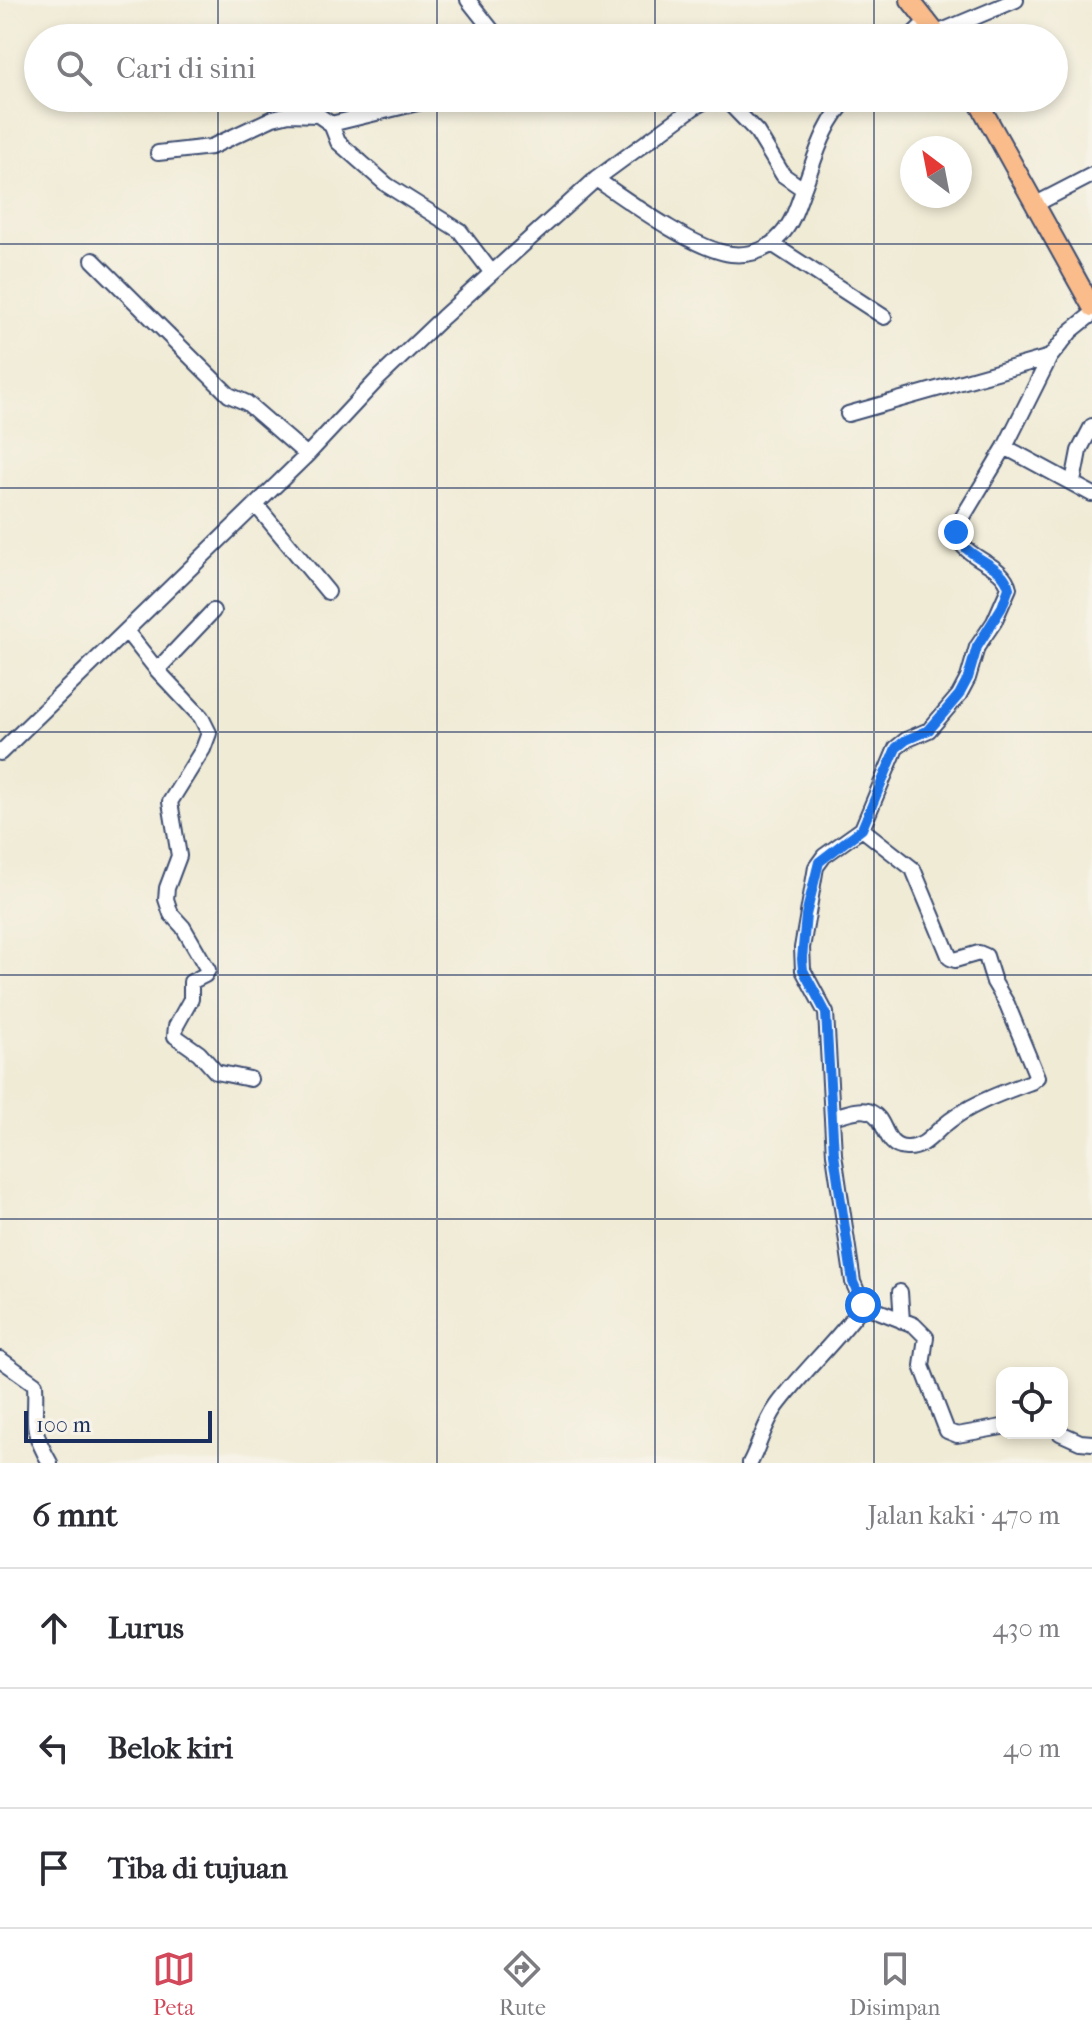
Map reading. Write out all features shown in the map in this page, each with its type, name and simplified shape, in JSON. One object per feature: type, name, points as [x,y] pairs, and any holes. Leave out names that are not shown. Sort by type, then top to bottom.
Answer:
[{"type":"main road","points":[[910,0],[930,24]]},
{"type":"main road","points":[[984,112],[1092,307]]},
{"type":"street","points":[[468,0],[487,24]]},
{"type":"street","points":[[951,24],[1016,0]]},
{"type":"street","points":[[331,124],[380,112]]},
{"type":"street","points":[[0,753],[307,455],[377,380],[596,179],[688,112]]},
{"type":"street","points":[[738,112],[757,132],[783,175],[803,189]]},
{"type":"street","points":[[596,179],[629,202],[712,248],[729,254],[748,254],[772,244],[791,222],[828,124],[836,112]]},
{"type":"street","points":[[158,153],[211,147],[263,121],[289,114],[318,115],[331,124],[338,142],[387,185],[460,231],[492,273]]},
{"type":"street","points":[[1036,204],[1092,175]]},
{"type":"street","points":[[772,244],[884,317]]},
{"type":"street","points":[[93,260],[229,395],[247,403],[307,455]]},
{"type":"street","points":[[996,1428],[957,1435],[947,1431],[922,1366],[926,1337],[919,1328],[863,1305],[853,1282],[834,1154],[826,1013],[803,970],[802,948],[819,862],[862,829],[896,748],[929,730],[965,686],[977,647],[1002,607],[1009,588],[1003,574],[962,546],[956,532],[958,525],[1005,447],[1050,357],[1071,331],[1092,314]]},
{"type":"street","points":[[848,414],[1050,357]]},
{"type":"street","points":[[1073,482],[1079,451],[1092,426]]},
{"type":"street","points":[[1005,447],[1092,494]]},
{"type":"street","points":[[256,505],[328,592]]},
{"type":"street","points":[[157,670],[213,611]]},
{"type":"street","points":[[127,632],[201,717],[209,733],[203,749],[170,802],[179,856],[166,899],[171,914],[183,927],[208,970],[191,982],[191,999],[176,1026],[175,1036],[199,1053],[216,1072],[250,1079]]},
{"type":"street","points":[[832,1117],[865,1110],[871,1112],[890,1141],[904,1148],[912,1148],[931,1139],[944,1125],[973,1106],[1037,1077],[1007,1004],[994,982],[986,956],[979,953],[955,960],[950,958],[913,869],[862,829]]},
{"type":"street","points":[[900,1292],[902,1321]]},
{"type":"street","points":[[750,1463],[764,1426],[777,1406],[863,1305]]},
{"type":"street","points":[[0,1359],[35,1384],[35,1434],[50,1463]]},
{"type":"street","points":[[1068,1437],[1092,1443]]},
{"type":"route","points":[[863,1305],[853,1282],[834,1154],[826,1013],[803,970],[802,948],[816,867],[824,856],[862,829],[900,743],[929,730],[959,695],[965,686],[977,647],[1002,607],[1009,588],[1007,580],[962,546],[956,532]]}]
